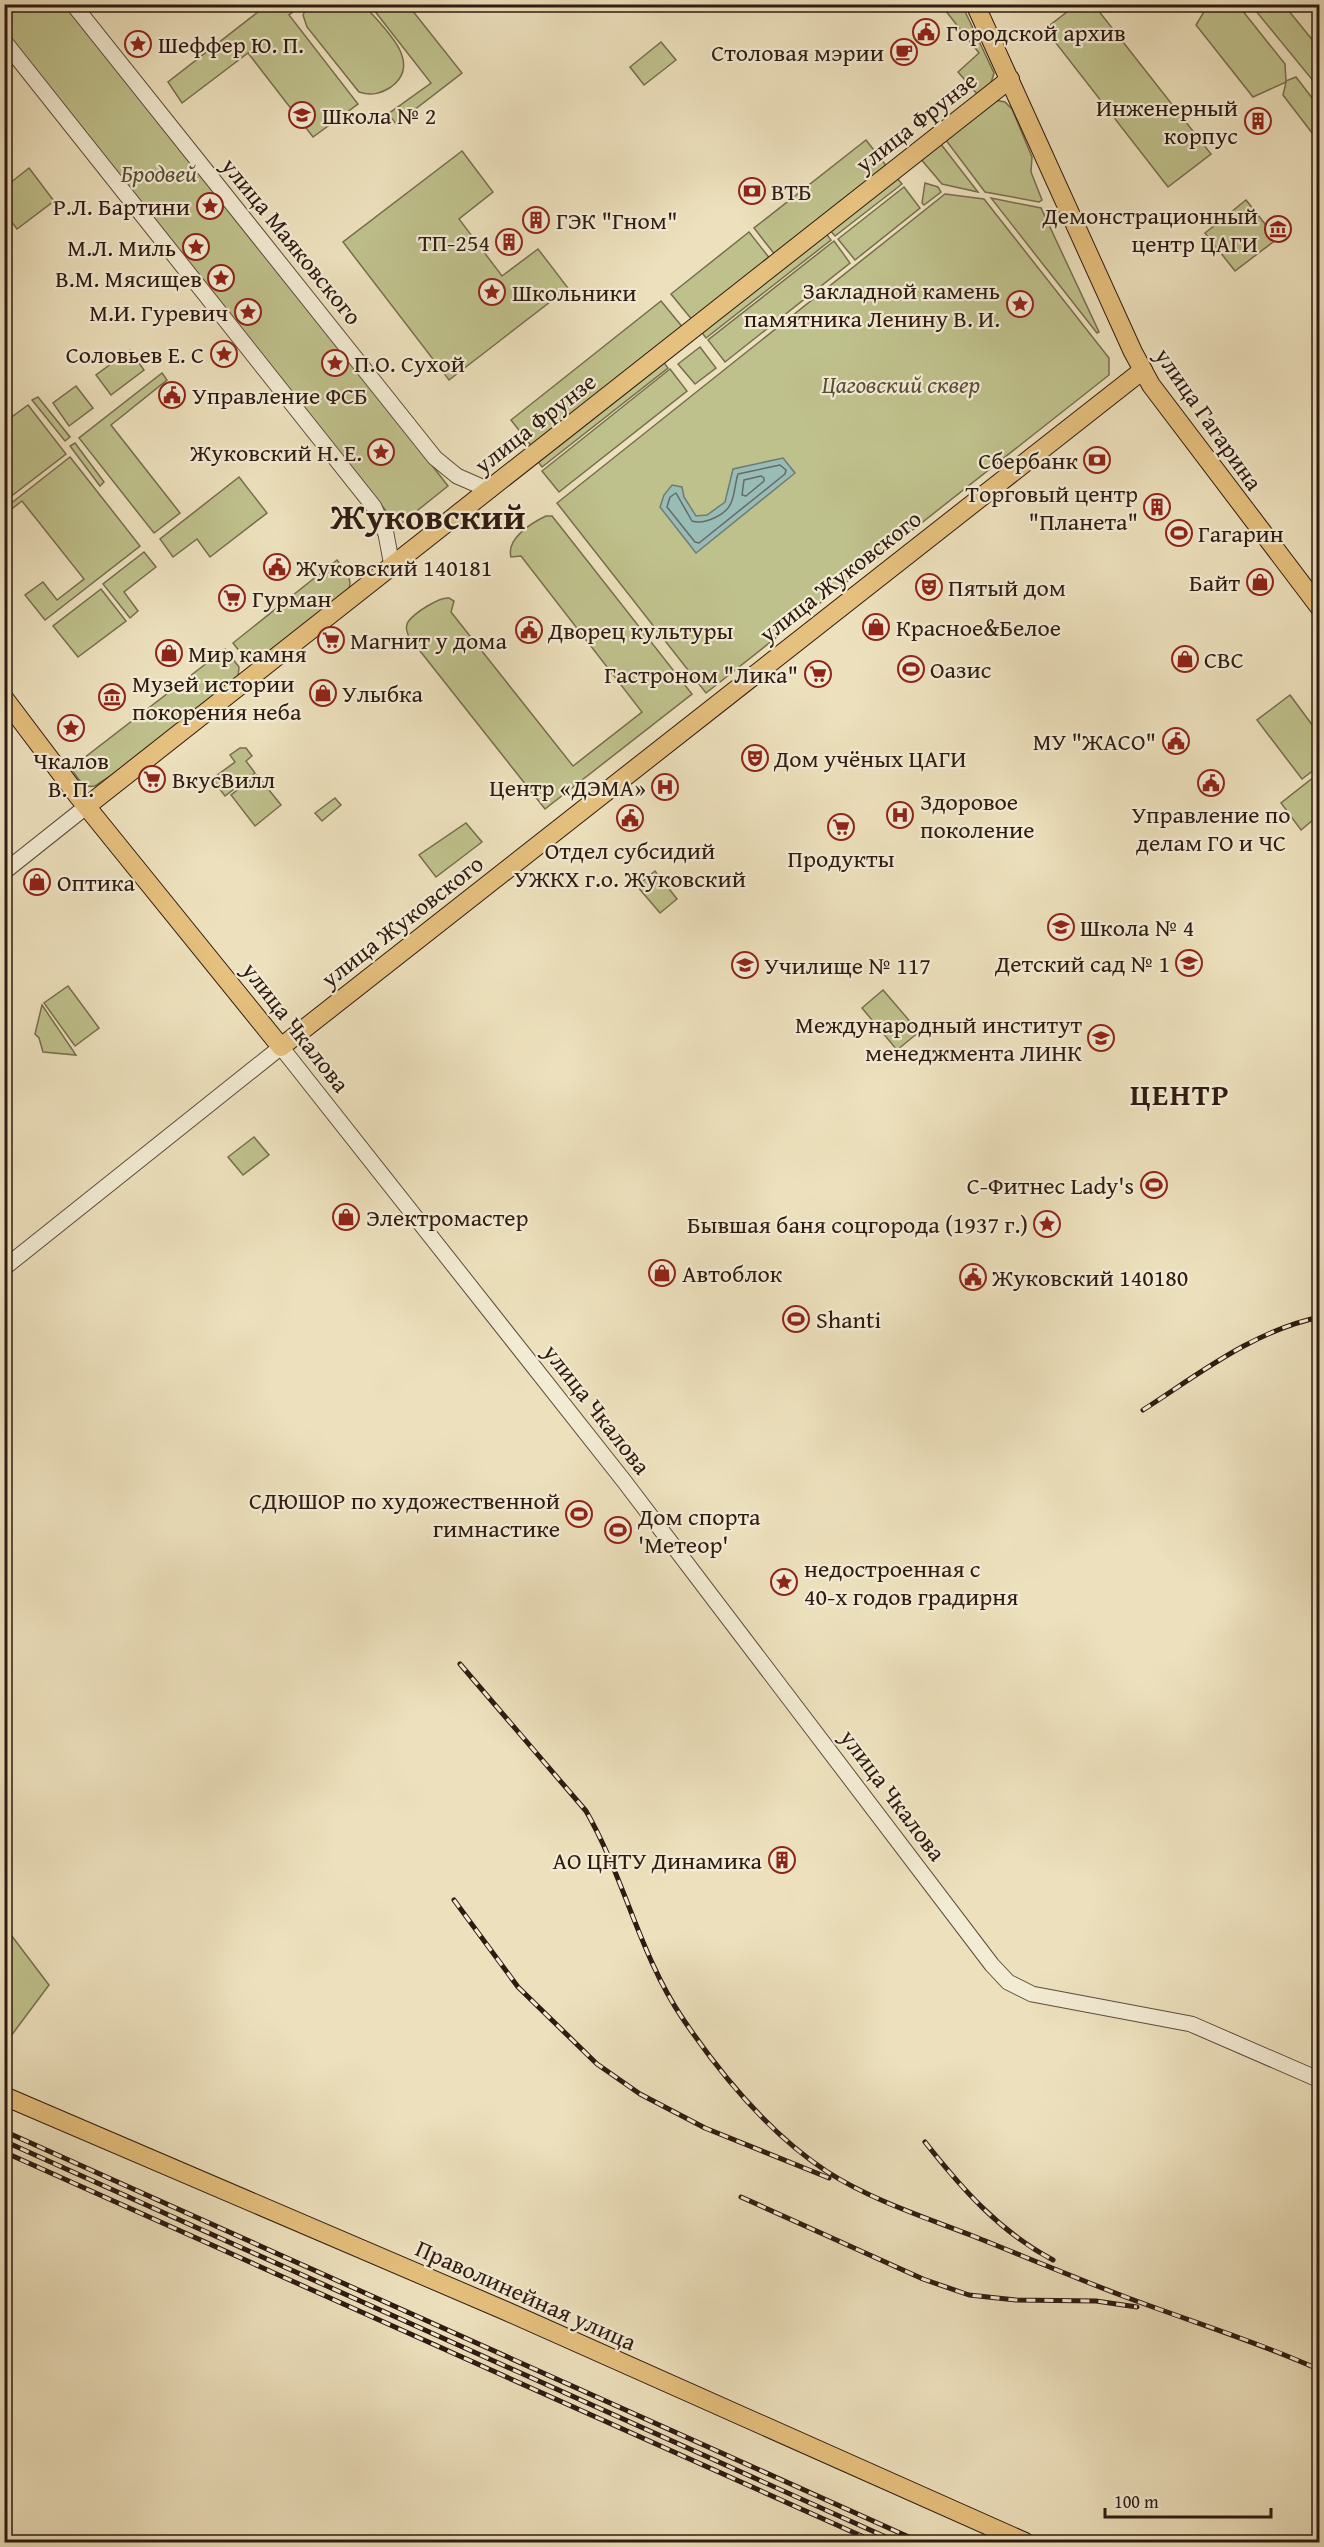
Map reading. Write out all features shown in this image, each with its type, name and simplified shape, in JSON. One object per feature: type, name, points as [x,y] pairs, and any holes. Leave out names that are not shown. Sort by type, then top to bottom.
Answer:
[{"type":"main road","name":"улица Гагарина","points":[[975,4],[1151,385],[1219,478],[1320,608]]},
{"type":"main road","name":"улица Фрунзе","points":[[87,806],[1010,79]]},
{"type":"main road","name":"улица Жуковского","points":[[281,1047],[1143,370]]},
{"type":"main road","name":"улица Чкалова","points":[[4,698],[87,806],[281,1047]]},
{"type":"main road","name":"Праволинейная улица","points":[[4,2096],[506,2312],[1025,2542]]},
{"type":"street","name":"улица Маяковского","points":[[73,4],[435,458],[458,476],[489,490]]},
{"type":"street","points":[[4,41],[374,507],[386,534],[392,566]]},
{"type":"street","name":"улица Фрунзе","points":[[4,872],[87,806]]},
{"type":"street","name":"улица Жуковского","points":[[4,1268],[281,1047]]},
{"type":"street","name":"улица Чкалова","points":[[281,1047],[624,1481],[985,1955],[1008,1982],[1032,1994],[1191,2024],[1320,2080]]},
{"type":"green space","name":"Бродвей","points":[[5,5],[64,5],[321,323],[448,486],[398,526],[5,31]]},
{"type":"green space","points":[[267,5],[302,5],[289,15],[358,104],[313,137],[248,53],[182,103],[168,82]]},
{"type":"green space","points":[[308,5],[364,5],[397,45],[404,67],[400,77],[391,87],[379,93],[359,92],[307,27],[303,15]]},
{"type":"green space","points":[[370,5],[408,5],[462,73],[396,124],[388,114],[431,83]]},
{"type":"green space","points":[[941,5],[962,5],[994,73],[991,83],[977,94],[958,72],[979,53]]},
{"type":"green space","points":[[1076,5],[1094,5],[1211,154],[1168,187],[1045,29]]},
{"type":"green space","points":[[1208,5],[1238,5],[1285,64],[1286,81],[1296,77],[1319,107],[1319,142],[1283,95],[1286,82],[1253,97],[1196,25]]},
{"type":"green space","points":[[1251,5],[1284,5],[1319,48],[1319,88]]},
{"type":"green space","points":[[661,42],[676,60],[644,85],[630,67]]},
{"type":"green space","points":[[994,100],[1005,102],[1012,109],[1032,157],[1031,172],[1042,200],[1039,202],[985,192],[945,139]]},
{"type":"green space","points":[[866,140],[888,168],[776,256],[754,228]]},
{"type":"green space","points":[[940,143],[978,192],[942,184],[920,158]]},
{"type":"green space","points":[[462,151],[493,192],[459,219],[502,276],[538,249],[568,288],[449,380],[343,242]]},
{"type":"green space","points":[[29,168],[54,201],[17,229],[5,213],[5,187]]},
{"type":"green space","points":[[896,177],[902,184],[835,236],[829,229]]},
{"type":"green space","points":[[925,183],[938,187],[941,192],[924,205],[922,203]]},
{"type":"green space","points":[[904,187],[920,208],[855,260],[838,239]]},
{"type":"green space","name":"Цаговский сквер","points":[[945,194],[984,199],[1109,358],[1109,375],[706,693],[557,503]]},
{"type":"green space","points":[[991,198],[1041,208],[1099,332],[1097,333]]},
{"type":"green space","points":[[1246,200],[1277,239],[1235,271],[1205,233]]},
{"type":"green space","points":[[749,232],[771,260],[693,321],[671,294]]},
{"type":"green space","points":[[825,232],[831,240],[706,338],[700,330]]},
{"type":"green space","points":[[834,241],[850,263],[725,362],[708,340]]},
{"type":"green space","points":[[661,301],[684,329],[533,448],[511,420]]},
{"type":"green space","points":[[700,347],[716,368],[695,384],[678,364]]},
{"type":"green space","points":[[130,350],[144,370],[111,395],[96,375]]},
{"type":"green space","points":[[662,360],[668,368],[542,467],[536,459]]},
{"type":"green space","points":[[670,369],[687,391],[559,492],[542,471]]},
{"type":"green space","points":[[162,373],[167,380],[111,425],[180,513],[154,533],[79,438]]},
{"type":"green space","points":[[76,386],[93,408],[69,426],[53,403]]},
{"type":"green space","points":[[38,397],[70,437],[65,441],[32,400]]},
{"type":"green space","points":[[28,405],[66,454],[5,501],[5,422]]},
{"type":"green space","points":[[75,443],[104,482],[100,486],[70,446]]},
{"type":"green space","points":[[70,457],[140,546],[45,620],[25,595],[43,582],[57,600],[84,579],[22,501],[5,514],[5,508]]},
{"type":"green space","points":[[239,477],[267,513],[210,557],[197,539],[173,557],[160,539]]},
{"type":"green space","points":[[546,516],[552,516],[692,694],[545,809],[409,637],[406,628],[411,618],[427,606],[445,598],[454,601],[451,612],[573,766],[642,712],[521,556],[511,557],[512,544],[521,532]]},
{"type":"green space","points":[[144,552],[156,567],[124,592],[138,611],[130,618],[103,584]]},
{"type":"green space","points":[[337,560],[349,580],[347,593],[254,663],[244,657],[233,643]]},
{"type":"green space","points":[[101,589],[126,621],[78,657],[53,626]]},
{"type":"green space","points":[[225,649],[239,667],[238,677],[133,761],[95,786],[87,786],[81,782],[71,768]]},
{"type":"green space","points":[[1290,695],[1319,734],[1319,766],[1302,779],[1257,720]]},
{"type":"green space","points":[[240,748],[246,748],[252,756],[246,761],[255,773],[225,796],[212,779],[235,762],[230,755]]},
{"type":"green space","points":[[1319,773],[1319,815],[1301,830],[1281,803]]},
{"type":"green space","points":[[257,775],[281,805],[255,826],[231,795]]},
{"type":"green space","points":[[335,798],[341,805],[322,821],[315,813]]},
{"type":"green space","points":[[466,823],[482,842],[436,877],[419,855]]},
{"type":"green space","points":[[655,871],[677,899],[660,913],[637,886]]},
{"type":"green space","points":[[68,986],[99,1028],[75,1046],[44,1003]]},
{"type":"green space","points":[[883,990],[919,1032],[897,1050],[862,1008]]},
{"type":"green space","points":[[42,1005],[76,1055],[43,1052],[39,1038],[35,1034]]},
{"type":"green space","points":[[254,1137],[269,1155],[243,1175],[228,1157]]},
{"type":"green space","points":[[5,1927],[49,1985],[4,2044]]},
{"type":"water","points":[[783,458],[795,473],[696,553],[660,507],[664,495],[672,485],[682,487],[684,497],[696,516],[707,515],[725,502],[733,469]]},
{"type":"railway","points":[[1143,1410],[1206,1368],[1249,1343],[1272,1332],[1320,1317]]},
{"type":"railway","points":[[460,1664],[586,1811],[611,1862],[655,1969],[683,2019],[713,2061],[747,2102],[805,2156],[861,2191],[898,2207],[1104,2289],[1247,2340],[1320,2370]]},
{"type":"railway","points":[[454,1900],[518,1987],[597,2064],[640,2094],[705,2128],[829,2178]]},
{"type":"railway","points":[[4,2131],[920,2542]]},
{"type":"railway","points":[[4,2141],[897,2542]]},
{"type":"railway","points":[[925,2142],[968,2193],[999,2223],[1053,2260]]},
{"type":"railway","points":[[4,2152],[875,2542]]},
{"type":"railway","points":[[741,2197],[923,2279],[969,2295],[1016,2300],[1096,2301],[1137,2307]]},
{"type":"place","name":"Городской архив","points":[[926,32]]},
{"type":"place","name":"Шеффер Ю. П.","points":[[138,44]]},
{"type":"place","name":"Столовая мэрии","points":[[904,52]]},
{"type":"place","name":"Школа № 2","points":[[302,115]]},
{"type":"place","name":"Инженерный корпус","points":[[1258,121]]},
{"type":"place","name":"ВТБ","points":[[752,191]]},
{"type":"place","name":"Р.Л. Бартини","points":[[210,206]]},
{"type":"place","name":"ГЭК \"Гном\"","points":[[536,220]]},
{"type":"place","name":"Демонстрационный центр ЦАГИ","points":[[1278,229]]},
{"type":"place","name":"ТП-254","points":[[509,242]]},
{"type":"place","name":"М.Л. Миль","points":[[196,247]]},
{"type":"place","name":"В.М. Мясищев","points":[[221,278]]},
{"type":"place","name":"Школьники","points":[[492,292]]},
{"type":"place","name":"Закладной камень памятника Ленину В. И.","points":[[1020,304]]},
{"type":"place","name":"М.И. Гуревич","points":[[248,312]]},
{"type":"place","name":"Соловьев Е. С","points":[[224,354]]},
{"type":"place","name":"П.О. Сухой","points":[[335,363]]},
{"type":"place","name":"Управление ФСБ","points":[[172,395]]},
{"type":"place","name":"Жуковский Н. Е.","points":[[381,452]]},
{"type":"place","name":"Сбербанк","points":[[1097,460]]},
{"type":"place","name":"Торговый центр \"Планета\"","points":[[1157,507]]},
{"type":"place","name":"Гагарин","points":[[1179,533]]},
{"type":"place","name":"Жуковский 140181","points":[[277,567]]},
{"type":"place","name":"Байт","points":[[1260,582]]},
{"type":"place","name":"Пятый дом","points":[[929,587]]},
{"type":"place","name":"Гурман","points":[[232,598]]},
{"type":"place","name":"Красное&Белое","points":[[876,627]]},
{"type":"place","name":"Дворец культуры","points":[[529,630]]},
{"type":"place","name":"Магнит у дома","points":[[331,640]]},
{"type":"place","name":"Мир камня","points":[[169,653]]},
{"type":"place","name":"СВС","points":[[1185,659]]},
{"type":"place","name":"Оазис","points":[[911,669]]},
{"type":"place","name":"Гастроном \"Лика\"","points":[[818,674]]},
{"type":"place","name":"Улыбка","points":[[323,693]]},
{"type":"place","name":"Музей истории покорения неба","points":[[112,697]]},
{"type":"place","name":"Чкалов В. П.","points":[[71,728]]},
{"type":"place","name":"МУ \"ЖАСО\"","points":[[1176,741]]},
{"type":"place","name":"Дом учёных ЦАГИ","points":[[755,758]]},
{"type":"place","name":"ВкусВилл","points":[[152,779]]},
{"type":"place","name":"Управление по делам ГО и ЧС","points":[[1211,783]]},
{"type":"place","name":"Центр «ДЭМА»","points":[[665,787]]},
{"type":"place","name":"Здоровое поколение","points":[[900,815]]},
{"type":"place","name":"Отдел субсидий УЖКХ г.о. Жуковский","points":[[630,818]]},
{"type":"place","name":"Продукты","points":[[841,827]]},
{"type":"place","name":"Оптика","points":[[37,882]]},
{"type":"place","name":"Школа № 4","points":[[1061,927]]},
{"type":"place","name":"Детский сад № 1","points":[[1189,963]]},
{"type":"place","name":"Училище № 117","points":[[745,965]]},
{"type":"place","name":"Международный институт менеджмента ЛИНК","points":[[1101,1038]]},
{"type":"place","name":"С-Фитнес Lady's","points":[[1154,1185]]},
{"type":"place","name":"Электромастер","points":[[346,1217]]},
{"type":"place","name":"Бывшая баня соцгорода (1937 г.)","points":[[1047,1224]]},
{"type":"place","name":"Автоблок","points":[[662,1273]]},
{"type":"place","name":"Жуковский 140180","points":[[973,1277]]},
{"type":"place","name":"Shanti","points":[[796,1319]]},
{"type":"place","name":"СДЮШОР по художественной гимнастике","points":[[579,1514]]},
{"type":"place","name":"Дом спорта 'Метеор'","points":[[618,1530]]},
{"type":"place","name":"недостроенная с 40-х годов градирня","points":[[784,1582]]},
{"type":"place","name":"АО ЦНТУ Динамика","points":[[782,1860]]},
{"type":"district","name":"Жуковский","points":[[428,515]]},
{"type":"district","name":"ЦЕНТР","points":[[1180,1094]]}]
